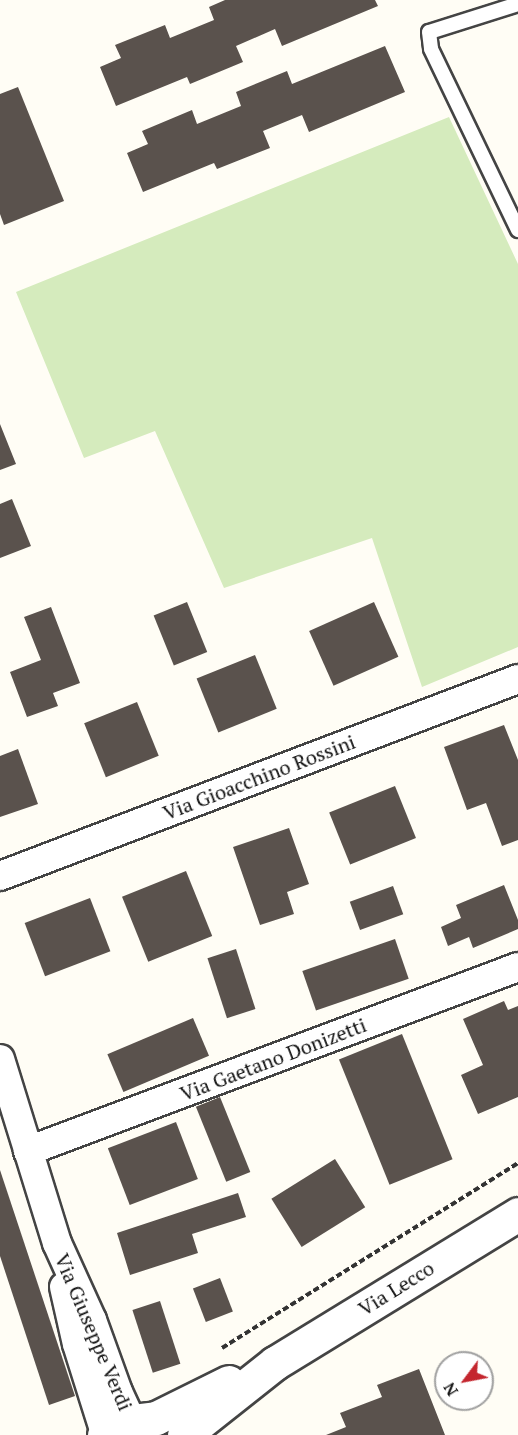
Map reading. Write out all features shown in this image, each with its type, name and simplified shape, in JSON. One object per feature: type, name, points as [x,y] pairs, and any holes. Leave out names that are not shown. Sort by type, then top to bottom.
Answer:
[{"type":"street","name":"Via Gioacchino Rossini","points":[[0,876],[518,679]]},
{"type":"street","name":"Via Gaetano Donizetti","points":[[28,1151],[518,967]]},
{"type":"street","name":"Via Giuseppe Verdi","points":[[0,1059],[57,1243],[92,1320],[118,1392],[127,1429]]},
{"type":"street","name":"Via Lecco","points":[[184,1435],[275,1363],[518,1214]]},
{"type":"street","name":"Via Lecco","points":[[127,1429],[156,1418],[215,1387],[275,1363]]},
{"type":"lane","points":[[518,4],[429,32],[431,49],[518,230]]},
{"type":"path","points":[[222,1348],[518,1163]]},
{"type":"green space","points":[[449,117],[518,264],[518,647],[422,687],[372,538],[224,588],[155,431],[84,458],[16,292]]},
{"type":"building","points":[[225,0],[375,0],[378,6],[282,46],[275,29],[236,46],[243,62],[190,84],[187,77],[116,106],[100,67],[121,58],[115,45],[165,25],[170,38],[214,20],[209,7]]},
{"type":"building","points":[[385,46],[405,92],[309,132],[302,115],[263,131],[270,148],[217,169],[214,163],[143,192],[127,153],[148,144],[142,131],[192,110],[197,124],[241,106],[236,92],[287,71],[292,84]]},
{"type":"building","points":[[18,87],[64,201],[4,225],[0,214],[0,94]]},
{"type":"building","points":[[0,424],[16,464],[0,470]]},
{"type":"building","points":[[12,499],[31,546],[0,558],[0,504]]},
{"type":"building","points":[[187,602],[207,652],[174,666],[154,615]]},
{"type":"building","points":[[374,602],[398,657],[334,686],[309,631]]},
{"type":"building","points":[[51,607],[80,683],[53,693],[58,706],[27,717],[10,672],[41,660],[24,617]]},
{"type":"building","points":[[255,655],[277,709],[218,732],[197,679]]},
{"type":"building","points":[[137,702],[159,756],[106,777],[84,723]]},
{"type":"building","points":[[504,725],[518,760],[518,840],[502,846],[486,803],[467,810],[444,747]]},
{"type":"building","points":[[18,749],[38,804],[0,817],[0,756]]},
{"type":"building","points":[[395,786],[416,838],[350,865],[329,813]]},
{"type":"building","points":[[289,828],[309,884],[287,892],[294,914],[260,925],[233,847]]},
{"type":"building","points":[[186,871],[212,936],[148,962],[122,897]]},
{"type":"building","points":[[504,885],[518,920],[518,929],[473,948],[469,937],[448,946],[441,927],[461,918],[456,905]]},
{"type":"building","points":[[393,886],[403,914],[360,930],[350,902]]},
{"type":"building","points":[[90,898],[110,951],[45,976],[25,923]]},
{"type":"building","points":[[395,939],[409,979],[316,1011],[302,971]]},
{"type":"building","points":[[236,949],[255,1009],[227,1018],[207,958]]},
{"type":"building","points":[[504,1001],[508,1010],[518,1006],[518,1097],[478,1114],[461,1075],[483,1065],[463,1019]]},
{"type":"building","points":[[193,1018],[209,1056],[123,1092],[107,1054]]},
{"type":"building","points":[[402,1034],[453,1159],[390,1185],[339,1059]]},
{"type":"building","points":[[220,1097],[250,1172],[226,1182],[196,1107]]},
{"type":"building","points":[[176,1122],[198,1179],[130,1205],[108,1148]]},
{"type":"building","points":[[335,1159],[365,1207],[302,1247],[271,1199]]},
{"type":"building","points":[[0,1170],[75,1396],[49,1405],[0,1256]]},
{"type":"building","points":[[238,1193],[246,1217],[192,1234],[198,1253],[130,1275],[117,1233]]},
{"type":"building","points":[[220,1278],[233,1312],[206,1322],[193,1288]]},
{"type":"building","points":[[160,1301],[180,1364],[153,1373],[132,1310]]},
{"type":"building","points":[[419,1369],[445,1435],[326,1435],[346,1427],[340,1413],[382,1397],[377,1385]]}]
